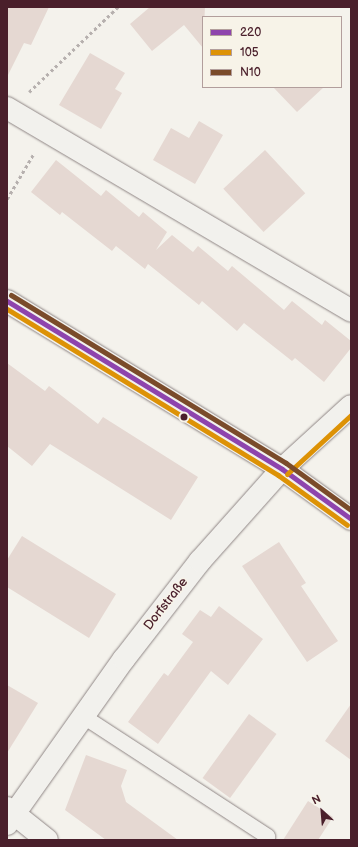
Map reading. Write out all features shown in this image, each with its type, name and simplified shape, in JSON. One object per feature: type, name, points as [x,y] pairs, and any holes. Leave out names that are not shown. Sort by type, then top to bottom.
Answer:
[{"type":"street","points":[[10,110],[351,312]]},
{"type":"street","points":[[7,301],[282,469],[351,519]]},
{"type":"street","name":"Dorfstraße","points":[[10,815],[200,562],[282,469],[351,406]]},
{"type":"street","points":[[10,815],[47,840]]},
{"type":"lane","points":[[84,716],[267,836]]},
{"type":"path","points":[[10,110],[36,83],[118,7]]},
{"type":"path","points":[[7,199],[46,132]]},
{"type":"building","points":[[7,7],[49,7],[31,45],[24,43],[7,77]]},
{"type":"building","points":[[150,7],[205,7],[205,16],[202,16],[202,47],[184,25],[152,51],[130,24]]},
{"type":"building","points":[[90,53],[125,73],[115,89],[122,93],[101,129],[59,105]]},
{"type":"building","points":[[274,88],[323,88],[297,112]]},
{"type":"building","points":[[199,121],[223,135],[195,184],[153,160],[171,128],[189,138]]},
{"type":"building","points":[[265,150],[305,193],[264,232],[223,189]]},
{"type":"building","points":[[56,160],[101,196],[106,190],[139,217],[143,212],[167,232],[156,250],[172,235],[193,252],[198,246],[228,271],[232,266],[284,310],[292,301],[322,325],[325,320],[351,341],[351,348],[324,382],[295,358],[292,361],[244,323],[237,331],[202,301],[199,305],[148,264],[145,269],[116,246],[112,251],[62,212],[60,215],[31,192]]},
{"type":"building","points":[[7,363],[45,391],[49,386],[98,424],[103,417],[198,477],[171,520],[50,444],[32,466],[7,446]]},
{"type":"building","points":[[22,536],[116,594],[89,638],[7,587],[7,560]]},
{"type":"building","points":[[279,542],[306,583],[301,586],[338,641],[307,662],[242,566]]},
{"type":"building","points":[[219,606],[263,639],[228,685],[211,671],[158,744],[128,722],[164,673],[168,676],[193,642],[182,634],[200,610],[211,617]]},
{"type":"building","points":[[7,685],[38,703],[7,753]]},
{"type":"building","points":[[351,704],[351,760],[325,741]]},
{"type":"building","points":[[249,714],[277,734],[230,798],[203,778]]},
{"type":"building","points":[[86,755],[127,770],[121,786],[126,802],[178,840],[106,840],[65,810]]},
{"type":"building","points":[[308,801],[333,817],[318,840],[283,840]]},
{"type":"transit line","name":"N10","points":[[11,295],[286,463],[351,510]]},
{"type":"transit line","name":"220","points":[[7,301],[282,469],[351,519]]},
{"type":"transit line","name":"105","points":[[7,309],[278,475],[347,525]]},
{"type":"transit line","name":"105","points":[[287,474],[351,415]]}]
